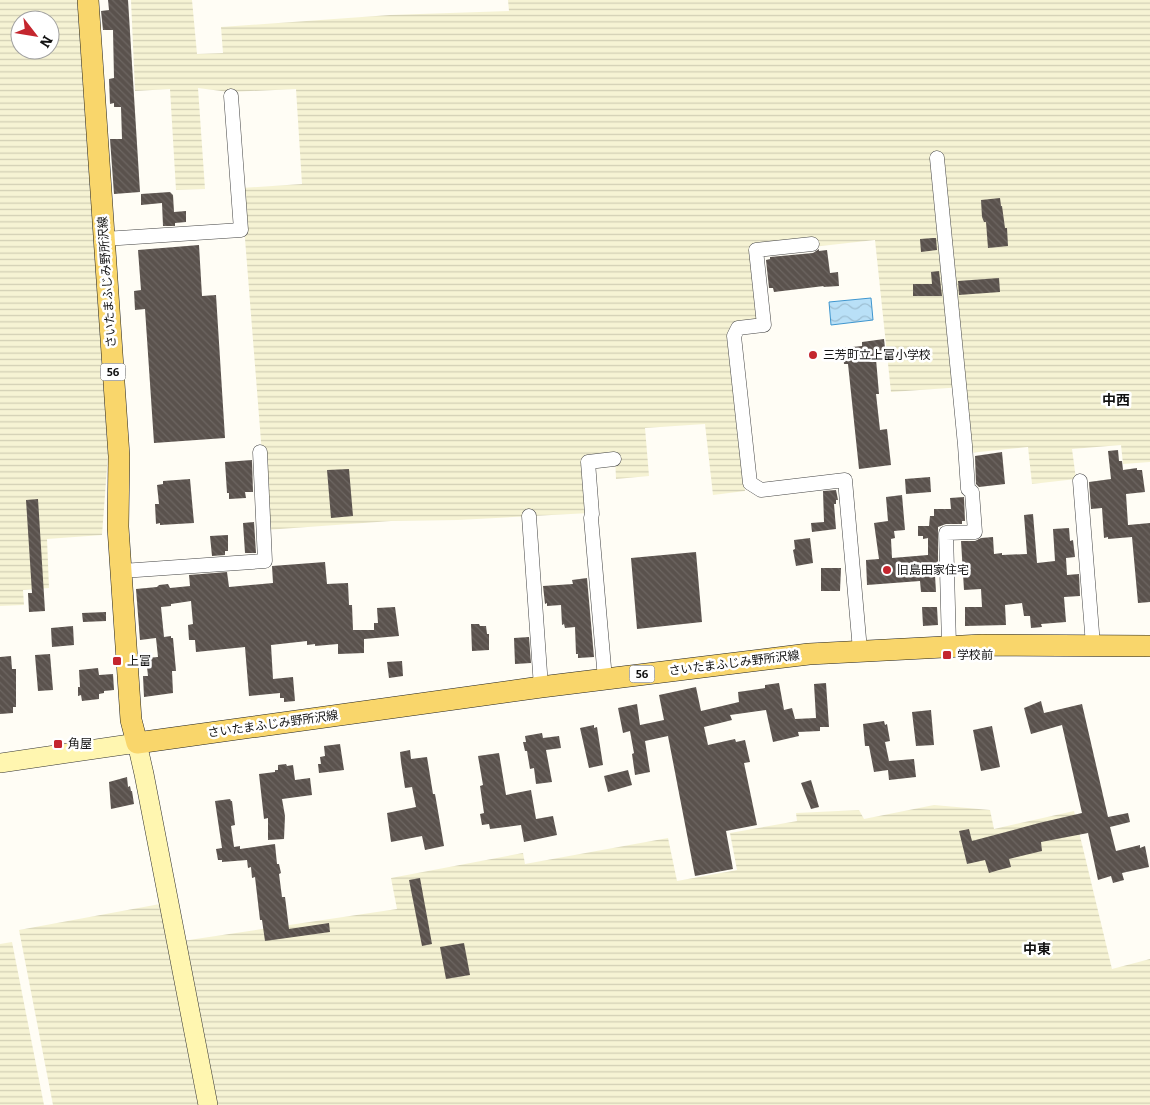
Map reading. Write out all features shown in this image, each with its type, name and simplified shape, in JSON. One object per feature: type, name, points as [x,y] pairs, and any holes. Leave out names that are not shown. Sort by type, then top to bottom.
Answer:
[{"type":"main road","name":"さいたまふじみ野所沢線","points":[[88,0],[119,456],[118,528],[132,720],[137,743],[541,687],[766,659],[860,650],[949,646],[1150,646]]},
{"type":"street","points":[[104,238],[240,230],[231,96]]},
{"type":"street","points":[[937,158],[968,489],[972,492],[975,532],[946,533],[949,646]]},
{"type":"street","points":[[812,244],[756,250],[764,325],[738,328],[734,336],[750,483],[761,490],[845,480],[860,650]]},
{"type":"street","points":[[122,570],[265,561],[260,452]]},
{"type":"street","points":[[605,679],[588,462],[614,459]]},
{"type":"street","points":[[1080,481],[1093,645]]},
{"type":"street","points":[[529,516],[541,687]]},
{"type":"street","points":[[0,763],[137,743],[208,1105]]},
{"type":"shaded area","points":[[0,0],[79,0],[108,454],[102,535],[47,539],[49,588],[23,590],[24,605],[0,606]]},
{"type":"shaded area","points":[[131,0],[192,0],[197,54],[223,53],[221,27],[390,15],[509,11],[508,0],[1150,0],[1150,462],[1123,464],[1121,445],[1072,449],[1076,479],[1032,484],[1028,447],[969,453],[963,387],[891,392],[875,240],[812,247],[752,247],[760,321],[731,334],[745,491],[713,495],[705,424],[645,428],[649,476],[616,479],[615,456],[584,459],[590,513],[458,520],[391,521],[266,530],[262,454],[241,188],[302,184],[296,89],[229,92],[198,88],[205,189],[176,190],[170,89],[135,91]]},
{"type":"shaded area","points":[[934,805],[990,810],[994,829],[1074,811],[1112,969],[1150,959],[1150,1105],[53,1105],[19,930],[160,904],[169,943],[397,909],[391,878],[523,853],[525,864],[668,838],[677,881],[737,870],[730,833],[797,821],[796,813],[859,810],[864,819]]},
{"type":"shaded area","points":[[12,942],[44,1105],[0,1105],[0,944]]},
{"type":"water","points":[[871,298],[873,320],[831,325],[829,302]]},
{"type":"building","points":[[108,0],[128,0],[140,192],[114,194],[110,139],[122,139],[121,107],[114,107],[114,103],[110,104],[109,79],[114,78],[113,30],[103,30],[101,11],[109,10]]},
{"type":"building","points":[[170,192],[173,195],[174,212],[186,211],[186,222],[175,223],[175,226],[163,226],[162,203],[141,205],[141,194]]},
{"type":"building","points":[[1000,198],[1005,228],[1007,228],[1008,246],[988,248],[986,222],[984,222],[982,217],[981,200]]},
{"type":"building","points":[[936,238],[937,250],[921,252],[920,239]]},
{"type":"building","points":[[199,245],[202,296],[216,295],[225,438],[154,443],[145,309],[135,310],[134,291],[141,290],[138,250]]},
{"type":"building","points":[[819,249],[819,251],[827,250],[830,273],[838,272],[839,286],[774,292],[773,288],[769,288],[766,260],[770,259],[770,257],[813,253]]},
{"type":"building","points":[[939,271],[942,296],[913,296],[913,284],[932,284],[931,272]]},
{"type":"building","points":[[999,278],[1000,292],[959,295],[958,281]]},
{"type":"building","points":[[884,339],[886,357],[876,359],[879,394],[876,394],[880,430],[887,429],[891,465],[859,469],[848,364],[844,364],[842,348],[862,346],[862,342]]},
{"type":"building","points":[[1118,450],[1119,461],[1122,461],[1123,470],[1137,468],[1137,470],[1142,470],[1145,492],[1126,494],[1128,525],[1150,523],[1150,602],[1138,603],[1132,537],[1104,538],[1102,508],[1091,509],[1089,482],[1111,479],[1108,451]]},
{"type":"building","points":[[1002,452],[1005,484],[979,487],[976,484],[975,456]]},
{"type":"building","points":[[252,460],[253,492],[245,492],[246,498],[229,499],[225,462]]},
{"type":"building","points":[[349,469],[353,516],[331,518],[327,470]]},
{"type":"building","points":[[930,477],[931,492],[906,494],[905,479]]},
{"type":"building","points":[[190,479],[194,523],[156,524],[155,504],[159,504],[157,485],[163,484],[163,481]]},
{"type":"building","points":[[836,490],[838,500],[834,504],[836,529],[812,532],[811,523],[824,522],[823,491]]},
{"type":"building","points":[[902,495],[905,530],[894,531],[895,538],[891,539],[892,558],[928,555],[928,538],[923,539],[923,536],[918,536],[918,526],[929,526],[930,516],[934,516],[934,509],[951,509],[950,498],[964,497],[965,521],[962,521],[962,524],[946,524],[938,527],[938,575],[935,575],[936,592],[921,592],[920,581],[867,585],[866,560],[879,559],[874,523],[888,521],[886,497]]},
{"type":"building","points":[[38,499],[45,611],[29,612],[28,593],[32,593],[26,500]]},
{"type":"building","points":[[1033,514],[1037,563],[1055,561],[1053,529],[1069,528],[1070,541],[1073,540],[1075,557],[1066,558],[1067,575],[1079,574],[1080,596],[1064,597],[1066,622],[1041,624],[1042,627],[1031,628],[1030,616],[1024,616],[1022,603],[1005,605],[1006,625],[965,626],[965,607],[982,607],[981,589],[964,590],[961,541],[975,541],[981,538],[993,537],[994,554],[1027,554],[1024,515]]},
{"type":"building","points":[[254,522],[256,553],[245,553],[243,523]]},
{"type":"building","points":[[228,535],[228,551],[225,551],[225,555],[212,556],[210,536]]},
{"type":"building","points":[[810,538],[813,563],[796,566],[793,550],[795,549],[794,540]]},
{"type":"building","points":[[696,552],[702,622],[637,629],[631,558]]},
{"type":"building","points":[[325,562],[327,584],[348,583],[349,605],[352,605],[353,630],[374,630],[374,623],[378,623],[377,608],[395,607],[399,636],[364,639],[364,653],[338,654],[338,644],[315,646],[315,644],[307,645],[307,641],[271,645],[273,679],[293,677],[295,701],[284,702],[284,698],[280,698],[280,693],[249,696],[245,647],[196,652],[195,640],[189,640],[188,625],[193,624],[191,601],[171,604],[171,606],[161,607],[164,637],[171,636],[173,638],[176,671],[172,671],[173,693],[144,697],[143,676],[148,676],[146,658],[158,657],[156,638],[140,640],[136,589],[168,584],[170,588],[190,586],[189,575],[227,572],[229,587],[273,583],[272,566]]},
{"type":"building","points":[[821,568],[841,568],[840,591],[821,591]]},
{"type":"building","points":[[587,578],[594,657],[578,658],[578,654],[576,654],[575,627],[565,628],[564,624],[562,625],[561,605],[547,606],[547,603],[545,604],[543,586],[573,584],[572,580]]},
{"type":"building","points":[[922,607],[937,607],[938,625],[923,626]]},
{"type":"building","points":[[106,612],[106,621],[83,622],[82,613]]},
{"type":"building","points":[[471,624],[486,626],[487,634],[489,634],[489,650],[472,651]]},
{"type":"building","points":[[73,626],[74,645],[52,647],[51,628]]},
{"type":"building","points":[[529,637],[531,663],[515,664],[514,638]]},
{"type":"building","points":[[50,654],[53,690],[38,691],[35,655]]},
{"type":"building","points":[[11,656],[12,669],[16,669],[16,707],[13,707],[13,713],[0,714],[0,657]]},
{"type":"building","points":[[402,661],[403,676],[389,678],[387,662]]},
{"type":"building","points":[[98,668],[99,675],[113,674],[114,690],[104,691],[104,693],[99,694],[99,699],[82,701],[81,695],[78,696],[78,687],[80,687],[79,670]]},
{"type":"building","points":[[779,683],[784,710],[792,708],[795,719],[816,718],[814,684],[826,683],[829,727],[820,727],[820,731],[798,732],[799,736],[773,742],[766,710],[730,715],[732,720],[704,727],[708,745],[735,739],[736,742],[745,740],[750,762],[744,763],[757,825],[726,831],[733,869],[695,876],[668,736],[645,741],[650,772],[635,775],[630,731],[623,733],[618,708],[637,704],[640,725],[664,720],[659,695],[696,687],[701,711],[739,702],[738,692],[765,688],[765,685]]},
{"type":"building","points":[[1041,701],[1044,713],[1082,704],[1108,817],[1128,813],[1130,822],[1110,827],[1116,851],[1140,845],[1140,848],[1145,846],[1149,867],[1122,873],[1124,880],[1113,883],[1111,876],[1098,880],[1088,833],[1041,842],[1042,851],[1009,859],[1011,867],[989,873],[985,860],[967,864],[959,831],[969,829],[972,841],[1082,813],[1062,725],[1031,734],[1024,708]]},
{"type":"building","points":[[931,710],[934,745],[916,746],[912,712]]},
{"type":"building","points":[[884,721],[885,725],[887,724],[890,741],[885,742],[889,761],[914,759],[916,777],[889,780],[888,770],[874,772],[869,746],[865,746],[863,724]]},
{"type":"building","points":[[594,725],[594,728],[597,727],[603,765],[589,768],[580,728]]},
{"type":"building","points":[[992,726],[1000,767],[981,771],[973,730]]},
{"type":"building","points":[[542,733],[543,738],[559,736],[561,748],[546,750],[552,782],[536,784],[534,768],[530,769],[527,751],[525,751],[523,742],[526,742],[525,736]]},
{"type":"building","points":[[340,744],[344,770],[319,773],[318,764],[321,764],[320,757],[325,756],[324,746]]},
{"type":"building","points":[[410,750],[411,759],[427,757],[444,846],[425,850],[422,836],[391,842],[387,813],[416,807],[412,787],[405,788],[401,762],[400,752]]},
{"type":"building","points":[[499,753],[506,795],[531,790],[536,819],[553,816],[557,835],[524,842],[521,825],[490,829],[489,824],[482,825],[480,814],[484,813],[480,786],[483,785],[478,756]]},
{"type":"building","points":[[286,764],[287,766],[293,765],[295,780],[310,778],[312,795],[282,799],[285,816],[284,839],[268,840],[268,818],[264,819],[259,774],[275,772],[275,770],[278,770],[278,765]]},
{"type":"building","points":[[628,770],[632,785],[608,792],[604,776]]},
{"type":"building","points":[[127,777],[128,787],[130,786],[132,791],[134,804],[111,809],[109,782]]},
{"type":"building","points":[[811,780],[819,807],[811,809],[801,783]]},
{"type":"building","points":[[230,799],[232,801],[235,825],[231,826],[234,847],[240,846],[240,849],[275,844],[277,864],[279,864],[281,873],[279,874],[282,897],[285,897],[289,929],[329,923],[330,932],[265,941],[262,920],[260,920],[255,877],[252,878],[251,867],[248,868],[247,860],[222,862],[222,860],[218,860],[216,849],[222,848],[215,801]]},
{"type":"building","points":[[420,878],[432,944],[422,946],[409,880]]},
{"type":"building","points":[[464,943],[470,975],[446,979],[440,947]]},
{"type":"place","name":"三芳町立上富小学校","points":[[813,355]]},
{"type":"place","name":"旧島田家住宅","points":[[887,570]]},
{"type":"place","name":"学校前","points":[[947,655]]},
{"type":"place","name":"上富","points":[[117,661]]},
{"type":"place","name":"角屋","points":[[58,744]]},
{"type":"district","name":"中西","points":[[1116,400]]},
{"type":"district","name":"中東","points":[[1037,949]]}]
